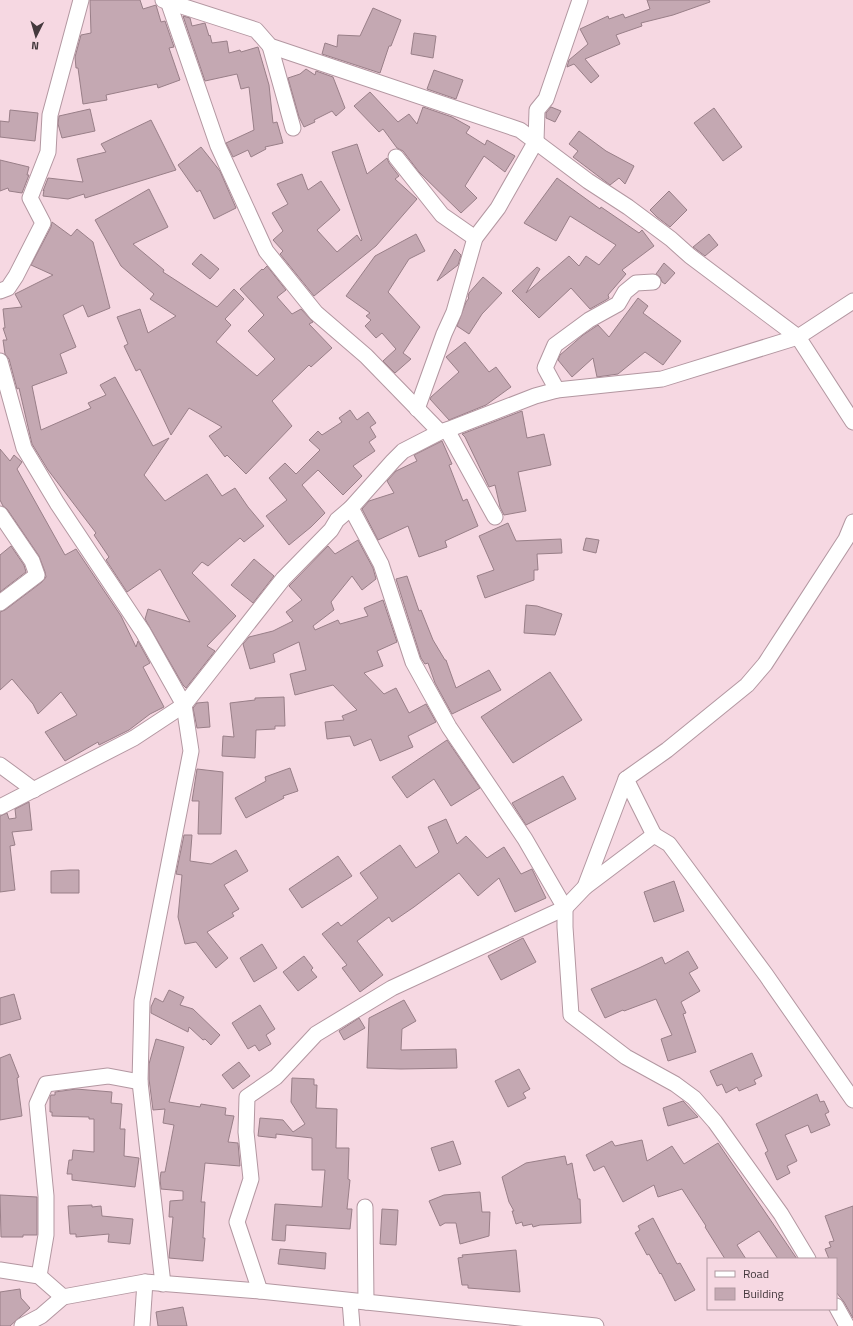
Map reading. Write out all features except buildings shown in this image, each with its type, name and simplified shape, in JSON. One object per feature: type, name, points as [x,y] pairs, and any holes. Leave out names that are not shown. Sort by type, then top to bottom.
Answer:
[{"type":"street","points":[[0,291],[8,288],[16,276],[43,223],[30,198],[48,152],[50,115],[81,0]]},
{"type":"street","points":[[417,409],[444,334],[454,312],[475,238],[498,208],[536,142],[537,110],[546,99],[580,0]]},
{"type":"street","points":[[166,1],[256,30],[270,46],[293,128]]},
{"type":"street","points":[[166,1],[218,146],[266,251],[316,313],[366,356],[417,409],[444,431],[495,517]]},
{"type":"street","points":[[270,46],[520,130],[588,181],[628,207],[671,239],[690,256],[798,336],[853,422]]},
{"type":"street","points":[[396,156],[442,215],[475,238]]},
{"type":"street","points":[[557,390],[546,368],[555,345],[589,320],[618,304],[626,292],[636,283],[653,282]]},
{"type":"street","points":[[0,807],[134,738],[184,705],[283,579],[331,530],[337,520],[351,508],[403,451],[444,431],[535,396],[557,390],[662,379],[798,336],[853,301]]},
{"type":"street","points":[[0,361],[24,448],[57,503],[143,632],[184,705],[191,751],[142,1001],[140,1082],[163,1284]]},
{"type":"street","points":[[351,508],[381,564],[413,662],[449,727],[525,839],[565,908],[571,1015],[626,1057],[674,1084],[694,1098],[715,1122],[781,1214],[807,1258]]},
{"type":"street","points":[[0,514],[32,561],[36,574],[0,603]]},
{"type":"street","points":[[585,887],[626,779],[667,750],[747,686],[765,664],[846,539],[853,522]]},
{"type":"street","points":[[0,764],[34,790]]},
{"type":"street","points":[[626,779],[654,835],[669,844],[766,975],[853,1100]]},
{"type":"street","points":[[260,1291],[237,1222],[252,1179],[246,1132],[247,1097],[276,1077],[316,1034],[392,988],[565,908],[585,887],[654,835]]},
{"type":"street","points":[[39,1276],[46,1235],[46,1196],[37,1104],[46,1084],[108,1076],[140,1082]]},
{"type":"street","points":[[365,1207],[366,1302]]},
{"type":"street","points":[[0,1270],[39,1276],[63,1297]]},
{"type":"street","points":[[142,1326],[145,1282]]},
{"type":"street","points":[[22,1326],[41,1316],[63,1297],[145,1282],[260,1291],[366,1302],[520,1322],[596,1326]]},
{"type":"street","points":[[350,1301],[352,1326]]},
{"type":"street","points":[[837,1308],[847,1326]]}]
